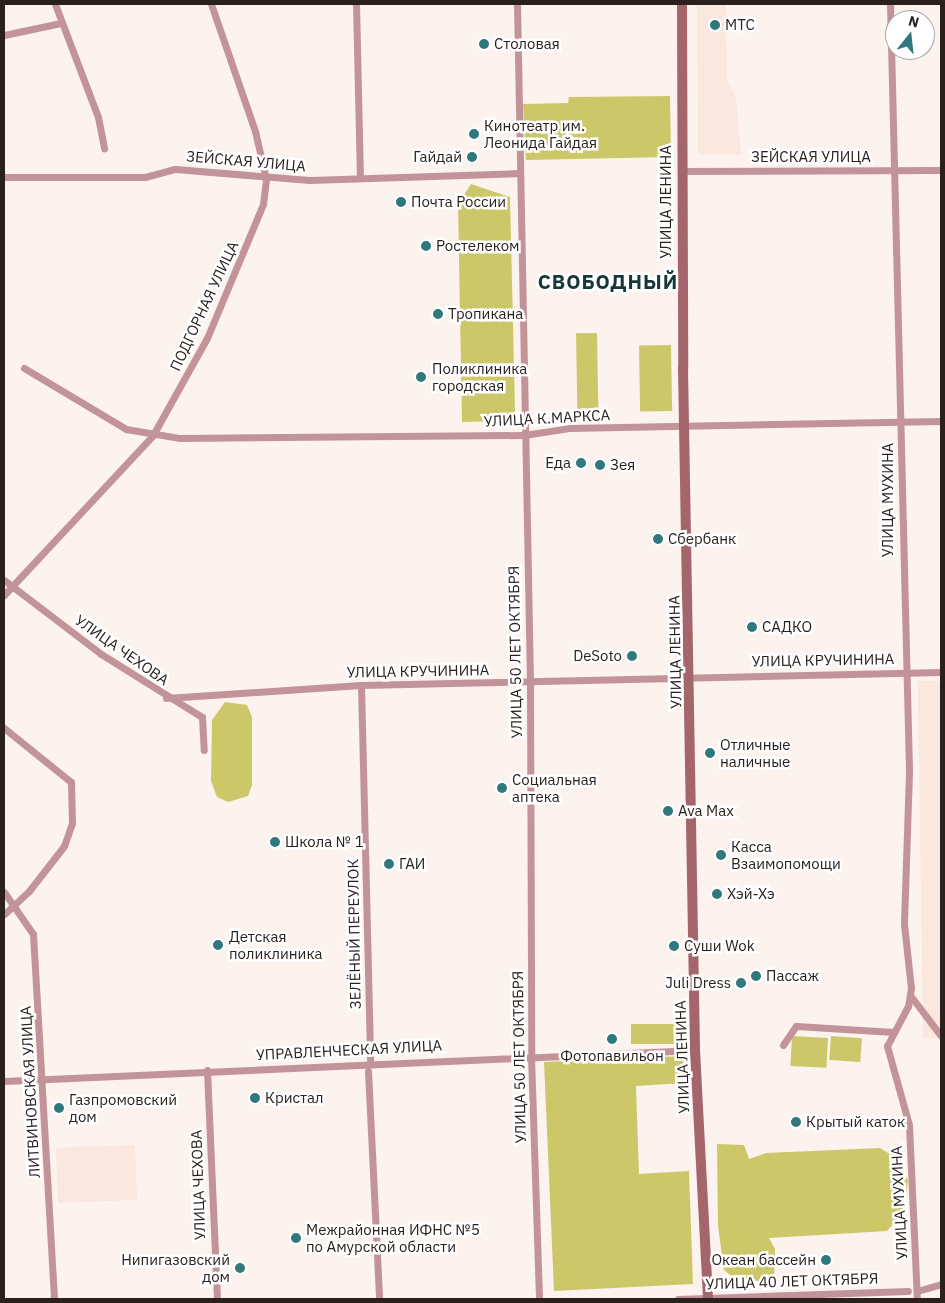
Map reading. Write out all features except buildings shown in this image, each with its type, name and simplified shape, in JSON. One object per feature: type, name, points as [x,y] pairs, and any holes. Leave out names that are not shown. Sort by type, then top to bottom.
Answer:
[{"type":"main road","name":"УЛИЦА ЛЕНИНА","points":[[682,4],[681,171],[684,428],[691,677],[695,1050],[708,1299]]},
{"type":"street","points":[[55,4],[98,116],[104,148]]},
{"type":"street","name":"ПОДГОРНАЯ УЛИЦА","points":[[4,595],[153,435],[228,293],[264,204],[266,178],[255,131],[211,4]]},
{"type":"street","points":[[356,4],[360,176]]},
{"type":"street","name":"УЛИЦА 50 ЛЕТ ОКТЯБРЯ","points":[[517,4],[518,173],[530,683],[531,1056],[539,1299]]},
{"type":"street","name":"УЛИЦА МУХИНА","points":[[890,4],[896,171],[901,422],[900,531],[907,672],[909,772],[904,924],[910,995],[887,1046],[909,1125],[917,1299]]},
{"type":"street","points":[[4,35],[61,23]]},
{"type":"street","name":"ЗЕЙСКАЯ УЛИЦА","points":[[4,177],[145,177],[175,169],[266,178],[518,173]]},
{"type":"street","name":"ЗЕЙСКАЯ УЛИЦА","points":[[681,171],[941,170]]},
{"type":"street","name":"УЛИЦА К.МАРКСА","points":[[24,368],[126,429],[153,435],[524,435],[570,428],[684,428],[941,421]]},
{"type":"street","name":"УЛИЦА ЧЕХОВА","points":[[4,580],[166,698],[202,717],[204,750]]},
{"type":"street","name":"УЛИЦА КРУЧИНИНА","points":[[166,698],[361,685],[530,683],[691,677],[941,672]]},
{"type":"street","name":"ЗЕЛЁНЫЙ ПЕРЕУЛОК","points":[[361,685],[370,1063]]},
{"type":"street","points":[[4,728],[71,782],[72,823],[64,846],[29,891],[14,901],[4,914]]},
{"type":"street","name":"ЛИТВИНОВСКАЯ УЛИЦА","points":[[4,892],[14,901],[33,934],[44,1080],[54,1299]]},
{"type":"street","points":[[910,995],[941,1036]]},
{"type":"street","points":[[783,1045],[796,1026],[894,1032]]},
{"type":"street","name":"УПРАВЛЕНЧЕСКАЯ УЛИЦА","points":[[4,1081],[207,1070],[695,1050]]},
{"type":"street","name":"УЛИЦА ЧЕХОВА","points":[[207,1070],[217,1299]]},
{"type":"street","points":[[368,1071],[378,1299]]},
{"type":"street","points":[[917,1291],[941,1284]]},
{"type":"street","name":"УЛИЦА 40 ЛЕТ ОКТЯБРЯ","points":[[678,1299],[908,1291]]},
{"type":"shaded area","points":[[697,4],[726,4],[727,80],[736,98],[741,155],[698,154]]},
{"type":"shaded area","points":[[670,96],[671,157],[526,160],[523,104],[568,103],[569,97]]},
{"type":"shaded area","points":[[471,184],[510,197],[515,411],[503,421],[462,422],[458,204]]},
{"type":"shaded area","points":[[576,333],[597,333],[598,415],[577,415]]},
{"type":"shaded area","points":[[671,345],[672,411],[640,412],[639,346]]},
{"type":"shaded area","points":[[918,681],[941,681],[941,1037],[923,1039]]},
{"type":"shaded area","points":[[225,702],[247,705],[252,717],[252,785],[248,796],[228,802],[217,797],[211,781],[212,720]]},
{"type":"shaded area","points":[[631,1024],[685,1024],[685,1044],[631,1044]]},
{"type":"shaded area","points":[[792,1036],[828,1038],[826,1068],[790,1066]]},
{"type":"shaded area","points":[[831,1036],[862,1038],[860,1062],[829,1060]]},
{"type":"shaded area","points":[[683,1056],[685,1083],[636,1086],[639,1174],[689,1171],[693,1284],[554,1291],[544,1062]]},
{"type":"shaded area","points":[[717,1144],[744,1145],[749,1159],[766,1153],[880,1148],[893,1156],[908,1180],[904,1212],[887,1231],[769,1238],[775,1249],[774,1283],[734,1278],[724,1270],[718,1226]]},
{"type":"shaded area","points":[[135,1145],[137,1200],[58,1203],[56,1148]]},
{"type":"place","name":"МТС","points":[[715,25]]},
{"type":"place","name":"Столовая","points":[[484,44]]},
{"type":"place","name":"Кинотеатр им. Леонида Гайдая","points":[[474,134]]},
{"type":"place","name":"Гайдай","points":[[472,157]]},
{"type":"place","name":"Почта России","points":[[401,202]]},
{"type":"place","name":"Ростелеком","points":[[426,246]]},
{"type":"place","name":"Тропикана","points":[[438,314]]},
{"type":"place","name":"Поликлиника городская","points":[[421,377]]},
{"type":"place","name":"Еда","points":[[581,463]]},
{"type":"place","name":"Зея","points":[[600,465]]},
{"type":"place","name":"Сбербанк","points":[[658,539]]},
{"type":"place","name":"САДКО","points":[[752,627]]},
{"type":"place","name":"DeSoto","points":[[632,656]]},
{"type":"place","name":"Отличные наличные","points":[[710,753]]},
{"type":"place","name":"Социальная аптека","points":[[502,788]]},
{"type":"place","name":"Ava Max","points":[[668,811]]},
{"type":"place","name":"Школа № 1","points":[[275,842]]},
{"type":"place","name":"Касса Взаимопомощи","points":[[721,855]]},
{"type":"place","name":"ГАИ","points":[[389,864]]},
{"type":"place","name":"Хэй-Хэ","points":[[717,894]]},
{"type":"place","name":"Детская поликлиника","points":[[218,945]]},
{"type":"place","name":"Суши Wok","points":[[674,946]]},
{"type":"place","name":"Пассаж","points":[[756,976]]},
{"type":"place","name":"Juli Dress","points":[[741,983]]},
{"type":"place","name":"Фотопавильон","points":[[612,1039]]},
{"type":"place","name":"Кристал","points":[[255,1098]]},
{"type":"place","name":"Газпромовский дом","points":[[59,1108]]},
{"type":"place","name":"Крытый каток","points":[[796,1122]]},
{"type":"place","name":"Межрайонная ИФНС №5 по Амурской области","points":[[296,1238]]},
{"type":"place","name":"Океан бассейн","points":[[826,1260]]},
{"type":"place","name":"Нипигазовский дом","points":[[240,1268]]},
{"type":"district","name":"СВОБОДНЫЙ","points":[[608,281]]}]
